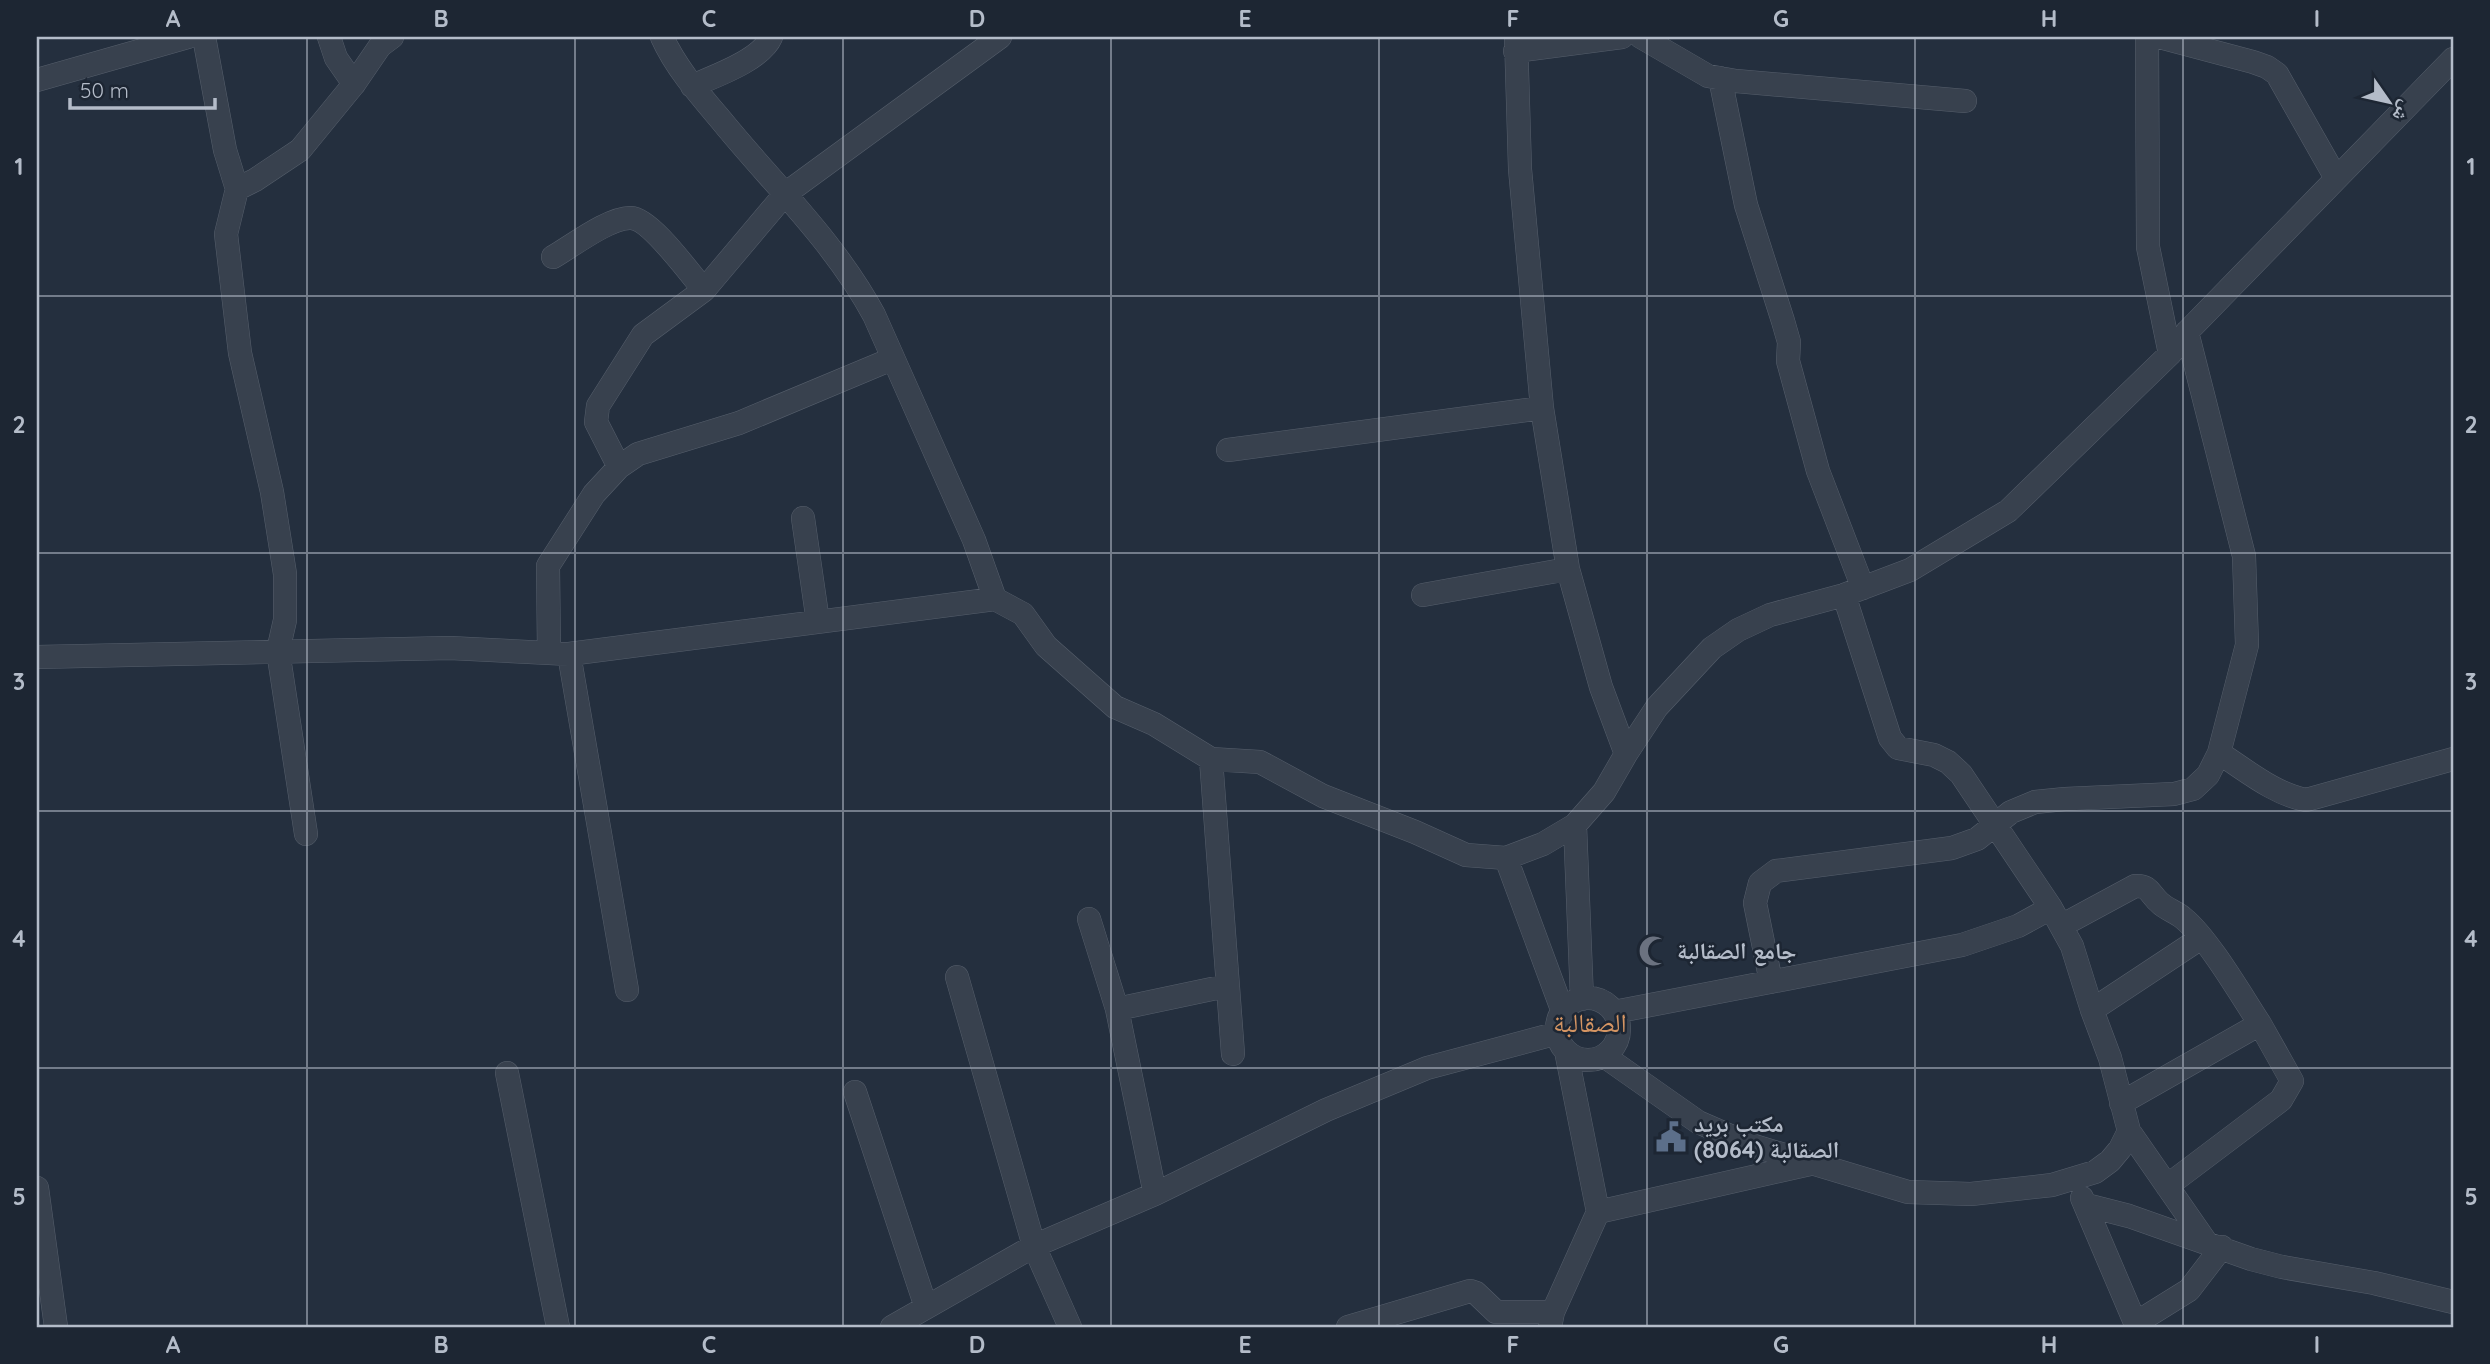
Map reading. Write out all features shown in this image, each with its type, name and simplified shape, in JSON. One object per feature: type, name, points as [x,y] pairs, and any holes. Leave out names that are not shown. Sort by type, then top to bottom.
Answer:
[{"type":"street","points":[[37,80],[188,37]]},
{"type":"street","points":[[204,37],[225,150],[237,189],[226,234],[240,353],[272,492],[285,573],[285,620],[278,651],[306,834]]},
{"type":"street","points":[[329,37],[336,58],[354,84]]},
{"type":"street","points":[[237,189],[256,180],[300,150],[354,84],[380,46],[391,37]]},
{"type":"street","points":[[662,37],[692,86],[785,194],[858,285],[874,315],[974,540],[995,599]]},
{"type":"street","points":[[692,86],[752,56],[767,46],[771,37]]},
{"type":"street","points":[[619,467],[596,422],[598,406],[643,335],[704,290],[785,194],[1000,37]]},
{"type":"street","points":[[1622,37],[1515,44],[1520,169],[1542,408],[1568,569],[1601,687],[1626,754]]},
{"type":"street","points":[[1642,37],[1708,76],[1965,102]]},
{"type":"street","points":[[2147,37],[2148,247],[2170,354]]},
{"type":"street","points":[[2159,37],[2260,65],[2277,74],[2336,178]]},
{"type":"street","points":[[37,657],[450,648],[559,653],[995,599],[1023,614],[1046,646],[1115,707],[1154,724],[1211,759],[1260,762],[1323,796],[1466,855],[1506,858],[1543,845],[1575,825],[1604,792],[1657,707],[1712,648],[1738,630],[1770,615],[1853,592],[1910,570],[2008,510],[2170,354],[2187,332],[2453,59]]},
{"type":"street","points":[[1720,78],[1746,205],[1789,342],[1788,361],[1853,592],[1890,738],[1898,748],[1934,755],[1948,762],[1961,774],[2056,917],[2072,946],[2110,1058],[2129,1131],[2167,1186],[2214,1245]]},
{"type":"street","points":[[553,257],[616,221],[633,218],[650,228],[704,290]]},
{"type":"street","points":[[1771,982],[1755,903],[1760,883],[1776,871],[1952,848],[1977,839],[2011,812],[2035,802],[2174,794],[2193,789],[2208,775],[2219,753],[2247,645],[2244,555],[2187,332]]},
{"type":"street","points":[[627,990],[559,653],[548,566],[594,494],[619,467],[638,454],[739,423],[892,359]]},
{"type":"street","points":[[1228,450],[1542,408]]},
{"type":"street","points":[[803,517],[818,622]]},
{"type":"street","points":[[1423,595],[1568,569]]},
{"type":"street","points":[[2219,753],[2277,789],[2292,797],[2306,800],[2453,759]]},
{"type":"street","points":[[1211,759],[1233,1054]]},
{"type":"street","points":[[1575,825],[1582,999]]},
{"type":"street","points":[[1348,1327],[1470,1291],[1476,1293],[1496,1312],[1551,1320],[1598,1212],[1562,1032],[1506,858]]},
{"type":"street","points":[[1614,1012],[1962,945],[2018,926],[2056,917],[2143,885],[2158,902],[2183,918],[2202,938],[2260,1024],[2292,1081],[2281,1100],[2167,1186]]},
{"type":"street","points":[[1089,919],[1117,1009],[1154,1194]]},
{"type":"street","points":[[2092,1010],[2202,938]]},
{"type":"street","points":[[957,977],[1034,1246],[1070,1327]]},
{"type":"street","points":[[1117,1009],[1226,986]]},
{"type":"street","points":[[1582,999],[1600,1001],[1614,1012],[1619,1031],[1612,1049],[1604,1056],[1584,1060],[1562,1032],[1568,1006],[1582,999]]},
{"type":"street","points":[[2121,1103],[2260,1024]]},
{"type":"street","points":[[892,1327],[1034,1246],[1154,1194],[1326,1110],[1427,1069],[1562,1032]]},
{"type":"street","points":[[1604,1056],[1698,1122],[1751,1145],[1908,1192],[1940,1194],[2052,1185],[2095,1172],[2120,1149],[2129,1131]]},
{"type":"street","points":[[507,1073],[558,1327]]},
{"type":"street","points":[[855,1092],[926,1307]]},
{"type":"street","points":[[1598,1212],[1811,1163]]},
{"type":"street","points":[[2072,1179],[2086,1205],[2137,1325],[2189,1290],[2214,1245]]},
{"type":"street","points":[[37,1188],[56,1327]]},
{"type":"street","points":[[2086,1205],[2129,1216],[2251,1259],[2374,1283],[2453,1302]]},
{"type":"place","name":"جامع الصقالبة","points":[[1654,951]]},
{"type":"place","name":"مكتب بريد الصقالبة (8064)","points":[[1671,1137]]},
{"type":"district","name":"الصقالبة","points":[[1590,1023]]}]
